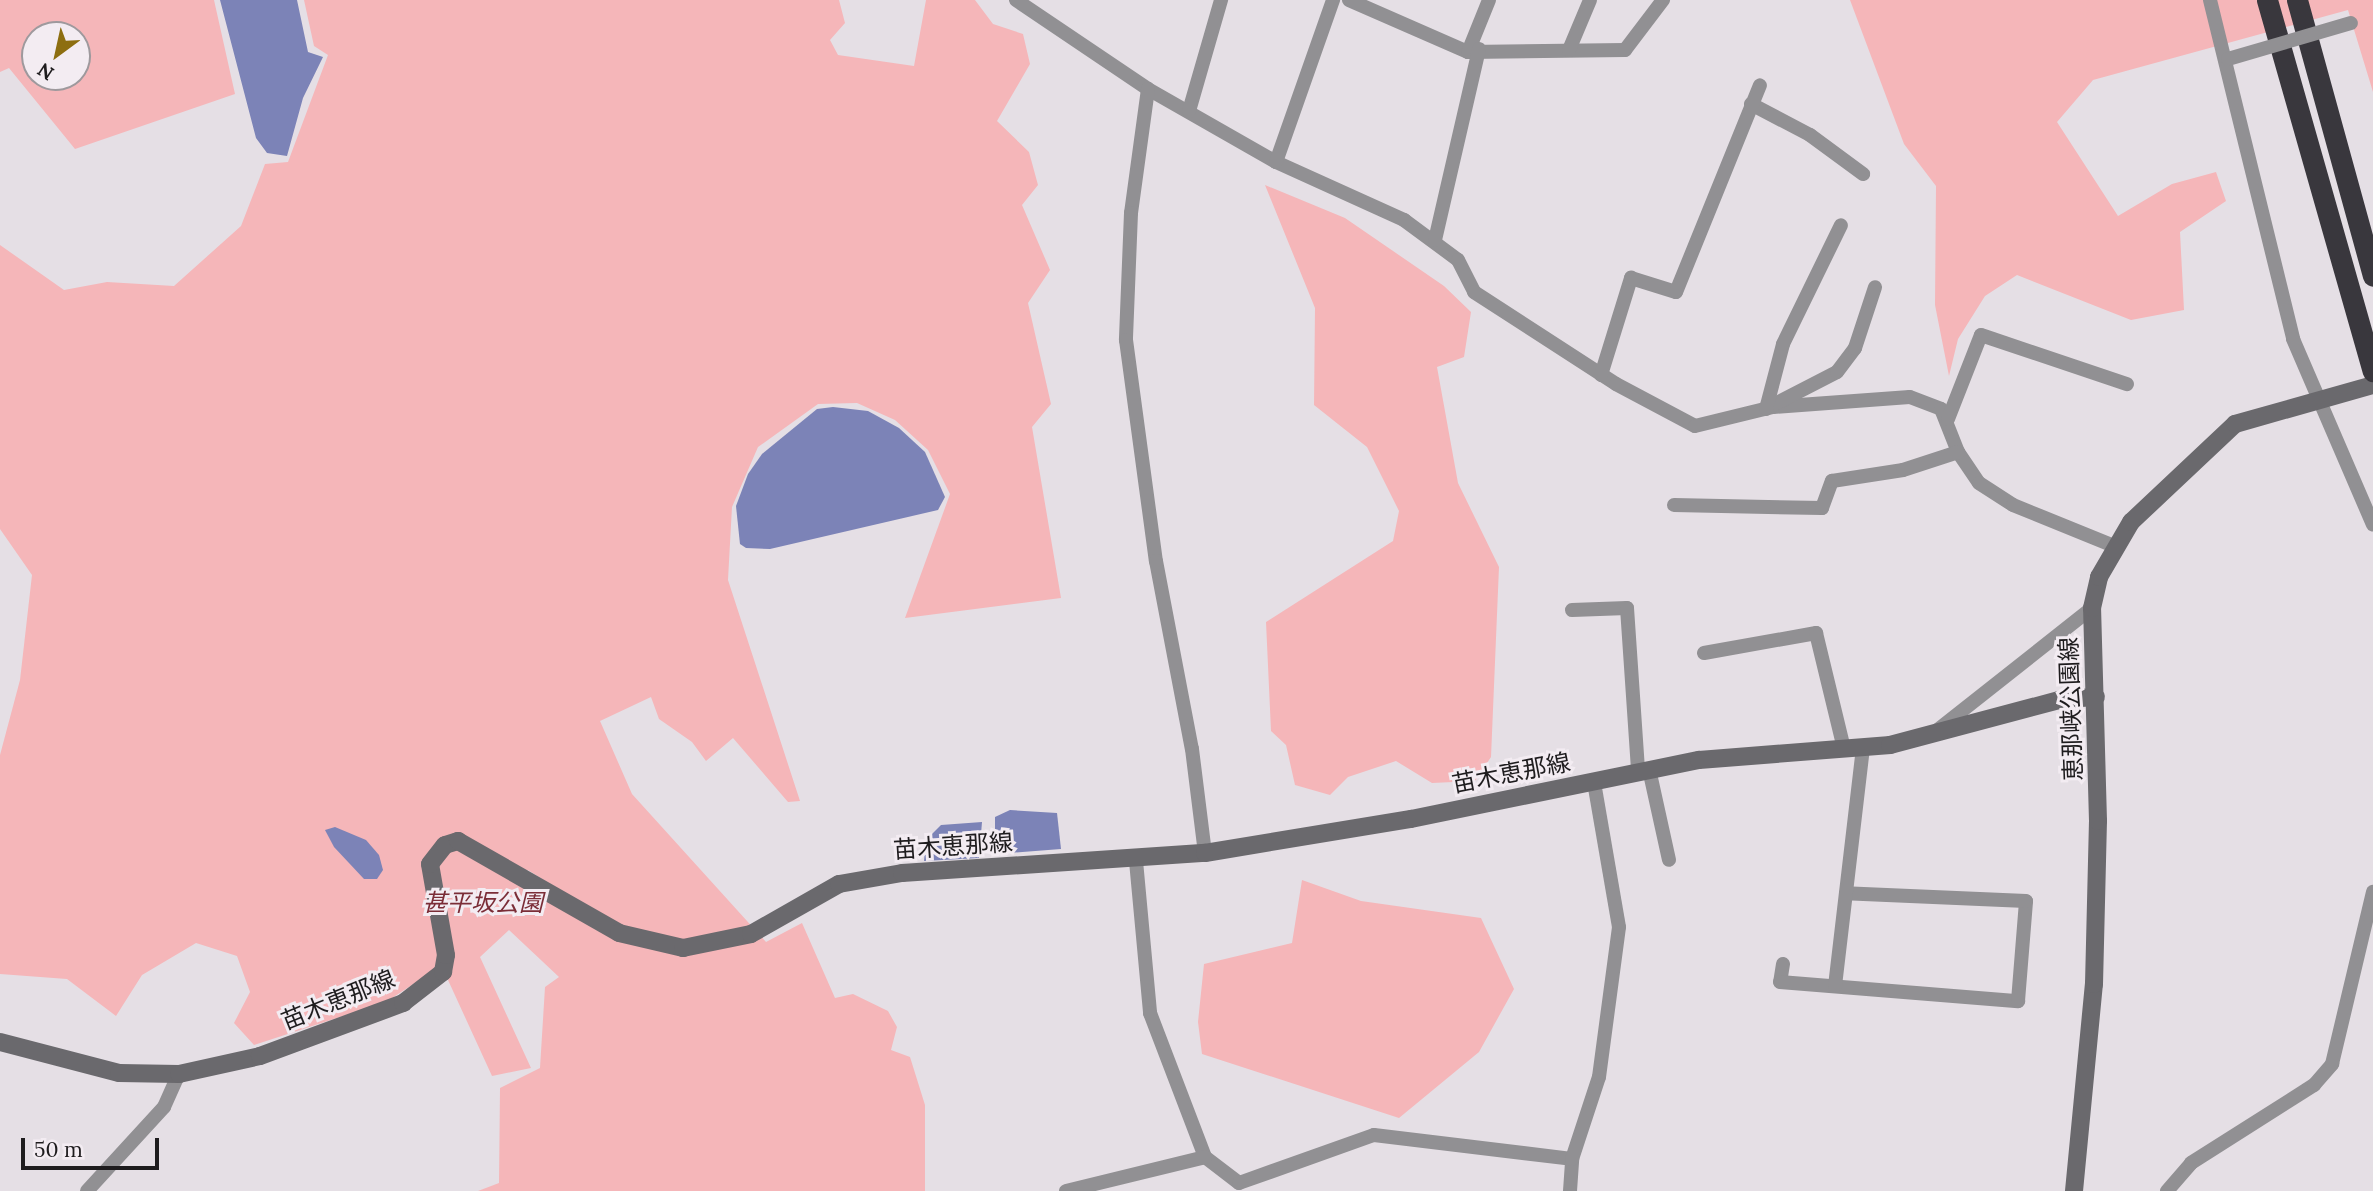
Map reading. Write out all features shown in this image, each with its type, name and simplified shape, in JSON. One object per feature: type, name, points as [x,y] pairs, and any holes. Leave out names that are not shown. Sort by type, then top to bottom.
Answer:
[{"type":"highway","points":[[2267,0],[2373,371]]},
{"type":"highway","points":[[2297,0],[2373,275]]},
{"type":"main road","name":"恵那峡公園線","points":[[2074,1191],[2094,984],[2096,697],[2092,608],[2114,546],[2148,502],[2235,424],[2373,385]]},
{"type":"main road","name":"苗木恵那線","points":[[0,1042],[119,1073],[179,1074],[249,1059],[333,1031],[403,1003],[431,985],[443,972],[446,955],[430,864],[445,845],[458,842],[619,933],[683,948],[751,934],[839,884],[916,872],[1136,861],[1205,853],[1594,782],[1643,770],[1778,751],[1863,749],[2059,700],[2096,697]]},
{"type":"street","points":[[1016,0],[1148,89],[1276,162],[1404,220],[1435,240],[1458,260],[1474,292],[1601,374],[1695,426],[1766,409],[1875,395],[1909,397],[1941,409],[1948,419],[1958,452],[1979,483],[2014,505],[2114,546]]},
{"type":"street","points":[[1189,111],[1221,0]]},
{"type":"street","points":[[1276,162],[1333,0]]},
{"type":"street","points":[[1349,0],[1474,51],[1625,50],[1663,0]]},
{"type":"street","points":[[1435,240],[1474,51],[1489,0]]},
{"type":"street","points":[[1569,50],[1590,0]]},
{"type":"street","points":[[2210,0],[2228,59],[2258,211],[2293,339],[2327,399],[2373,525]]},
{"type":"street","points":[[2228,59],[2351,23]]},
{"type":"street","points":[[1601,374],[1631,278],[1676,292],[1760,85]]},
{"type":"street","points":[[1148,89],[1131,213],[1126,340],[1156,561],[1192,749],[1205,853]]},
{"type":"street","points":[[1751,104],[1810,135],[1863,174]]},
{"type":"street","points":[[1766,409],[1783,344],[1841,225]]},
{"type":"street","points":[[1766,409],[1837,372],[1855,348],[1875,287]]},
{"type":"street","points":[[1948,419],[1980,335],[2127,384]]},
{"type":"street","points":[[1674,505],[1822,508],[1832,481],[1903,470],[1958,452]]},
{"type":"street","points":[[1572,610],[1627,608],[1643,770],[1670,860]]},
{"type":"street","points":[[1936,732],[2092,608]]},
{"type":"street","points":[[1704,653],[1816,633],[1844,749]]},
{"type":"street","points":[[1835,986],[1863,749]]},
{"type":"street","points":[[1570,1191],[1572,1159],[1599,1077],[1619,927],[1594,782]]},
{"type":"street","points":[[1136,861],[1150,1013],[1205,1157],[1239,1183],[1374,1135],[1572,1159]]},
{"type":"street","points":[[2167,1191],[2191,1163],[2314,1085],[2332,1064],[2373,892]]},
{"type":"street","points":[[1783,964],[1780,982],[2018,1001],[2026,901],[1846,893]]},
{"type":"street","points":[[87,1191],[164,1107],[179,1074]]},
{"type":"street","points":[[1066,1191],[1205,1157]]},
{"type":"green space","points":[[0,0],[214,0],[235,94],[75,149],[28,91],[91,91],[91,21],[21,21],[21,83],[9,68],[0,72]]},
{"type":"green space","name":"甚平坂公園","points":[[304,0],[839,0],[845,23],[830,40],[838,55],[914,66],[926,0],[975,0],[993,24],[1023,34],[1030,64],[997,121],[1029,152],[1038,185],[1022,205],[1050,270],[1028,303],[1051,404],[1032,427],[1061,598],[905,618],[950,494],[928,450],[895,420],[857,403],[818,404],[758,447],[732,507],[728,580],[800,801],[788,802],[733,738],[706,761],[692,742],[659,719],[651,697],[600,721],[632,794],[766,942],[802,923],[835,998],[853,994],[888,1011],[897,1027],[891,1050],[910,1057],[925,1105],[925,1191],[478,1191],[499,1183],[500,1088],[540,1068],[545,987],[559,977],[509,930],[480,957],[531,1068],[492,1076],[448,980],[450,974],[421,979],[386,1002],[254,1045],[234,1023],[250,992],[237,956],[196,943],[142,975],[116,1016],[67,979],[0,974],[0,755],[20,680],[32,575],[0,529],[0,245],[64,290],[107,282],[174,286],[241,226],[265,164],[288,162],[328,55],[314,46]],"holes":[[[528,870],[600,916],[598,931],[520,882]]]},
{"type":"green space","points":[[1850,0],[2373,0],[2373,92],[2348,10],[2093,80],[2057,122],[2118,216],[2172,184],[2216,172],[2226,201],[2180,232],[2184,310],[2131,320],[2017,275],[1985,296],[1958,339],[1949,376],[1935,305],[1936,186],[1904,144]]},
{"type":"green space","points":[[1265,185],[1345,218],[1444,286],[1471,312],[1464,357],[1437,367],[1458,483],[1499,567],[1491,757],[1475,781],[1432,783],[1396,761],[1348,777],[1330,795],[1295,785],[1286,745],[1271,731],[1266,622],[1393,541],[1399,511],[1367,447],[1314,405],[1315,308]]},
{"type":"green space","points":[[1302,880],[1361,901],[1481,918],[1514,989],[1479,1052],[1399,1118],[1202,1054],[1198,1022],[1204,964],[1292,943]]},
{"type":"water","points":[[220,0],[297,0],[308,52],[323,57],[303,98],[287,156],[267,153],[256,138]]},
{"type":"water","points":[[833,407],[868,411],[899,428],[925,452],[945,497],[938,510],[770,549],[746,548],[740,544],[736,506],[748,474],[762,454],[817,409]]},
{"type":"water","points":[[1010,810],[1057,813],[1061,849],[995,854],[995,817]]},
{"type":"water","points":[[982,822],[979,858],[924,861],[926,840],[941,825]]},
{"type":"water","points":[[335,827],[366,840],[379,855],[383,870],[377,879],[364,879],[334,847],[325,830]]}]
